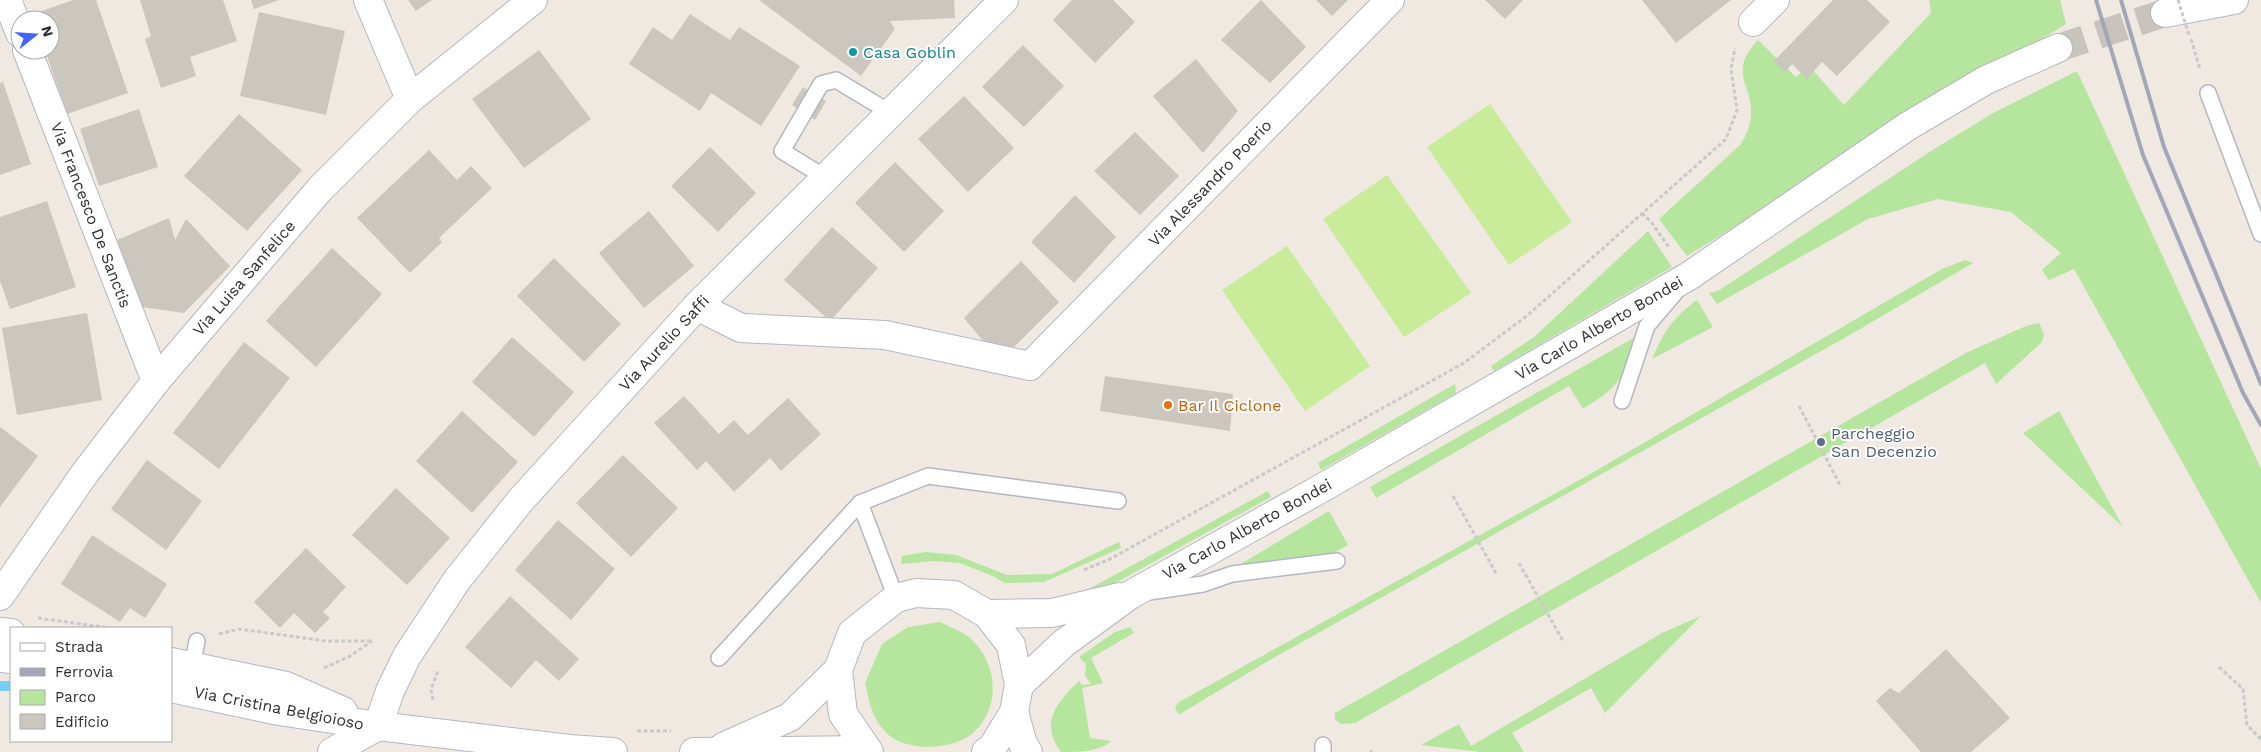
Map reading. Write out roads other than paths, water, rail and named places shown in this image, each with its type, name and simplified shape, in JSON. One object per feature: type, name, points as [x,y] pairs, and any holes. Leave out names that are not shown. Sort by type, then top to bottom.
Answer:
[{"type":"street","points":[[368,0],[410,100]]},
{"type":"street","name":"Via Luisa Sanfelice","points":[[0,596],[86,474],[156,380],[320,189],[410,100],[534,0]]},
{"type":"street","name":"Via Aurelio Saffi","points":[[378,726],[390,691],[407,656],[457,580],[520,501],[697,306],[1004,0]]},
{"type":"street","name":"Via Alessandro Poerio","points":[[697,306],[741,328],[885,335],[1030,366],[1390,0]]},
{"type":"street","points":[[1754,22],[1775,0]]},
{"type":"street","points":[[2171,6],[2234,0]]},
{"type":"street","name":"Via Carlo Alberto Bondei","points":[[1019,685],[1064,643],[1130,595],[1322,488],[1689,276],[1908,126],[1986,80],[2058,48]]},
{"type":"street","name":"Via Francesco De Sanctis","points":[[31,60],[156,380]]},
{"type":"street","points":[[708,752],[790,717],[838,670],[852,632],[896,598],[916,593],[954,596],[987,614],[1011,645],[1019,685],[1014,712],[992,748],[986,752]]},
{"type":"street","name":"Via Carlo Alberto Bondei","points":[[987,614],[1052,613],[1130,595]]},
{"type":"street","name":"Via Cristina Belgioioso","points":[[184,669],[286,686],[378,726],[569,749],[614,752]]},
{"type":"street","points":[[838,670],[842,714],[867,751]]},
{"type":"street","points":[[1014,712],[1023,744],[1028,752]]},
{"type":"street","points":[[332,752],[378,726]]},
{"type":"street","points":[[708,752],[867,751]]},
{"type":"lane","points":[[826,178],[782,151],[821,84],[836,80],[891,113]]},
{"type":"lane","points":[[2208,93],[2261,234]]},
{"type":"lane","points":[[1622,401],[1647,326],[1689,276]]},
{"type":"lane","points":[[720,658],[860,503],[928,476],[1118,501]]},
{"type":"lane","points":[[860,503],[896,598]]},
{"type":"lane","points":[[1130,595],[1203,584],[1232,574],[1337,561]]},
{"type":"waterway","points":[[0,686],[10,686]]},
{"type":"tunnel","points":[[2058,48],[2165,13]]},
{"type":"railway","points":[[2096,0],[2143,155],[2243,393],[2261,425]]},
{"type":"railway","points":[[2121,0],[2164,147],[2261,384]]},
{"type":"place","name":"Casa Goblin","points":[[853,52]]},
{"type":"place","name":"Bar Il Ciclone","points":[[1168,405]]},
{"type":"place","name":"Parcheggio San Decenzio","points":[[1821,442]]}]
